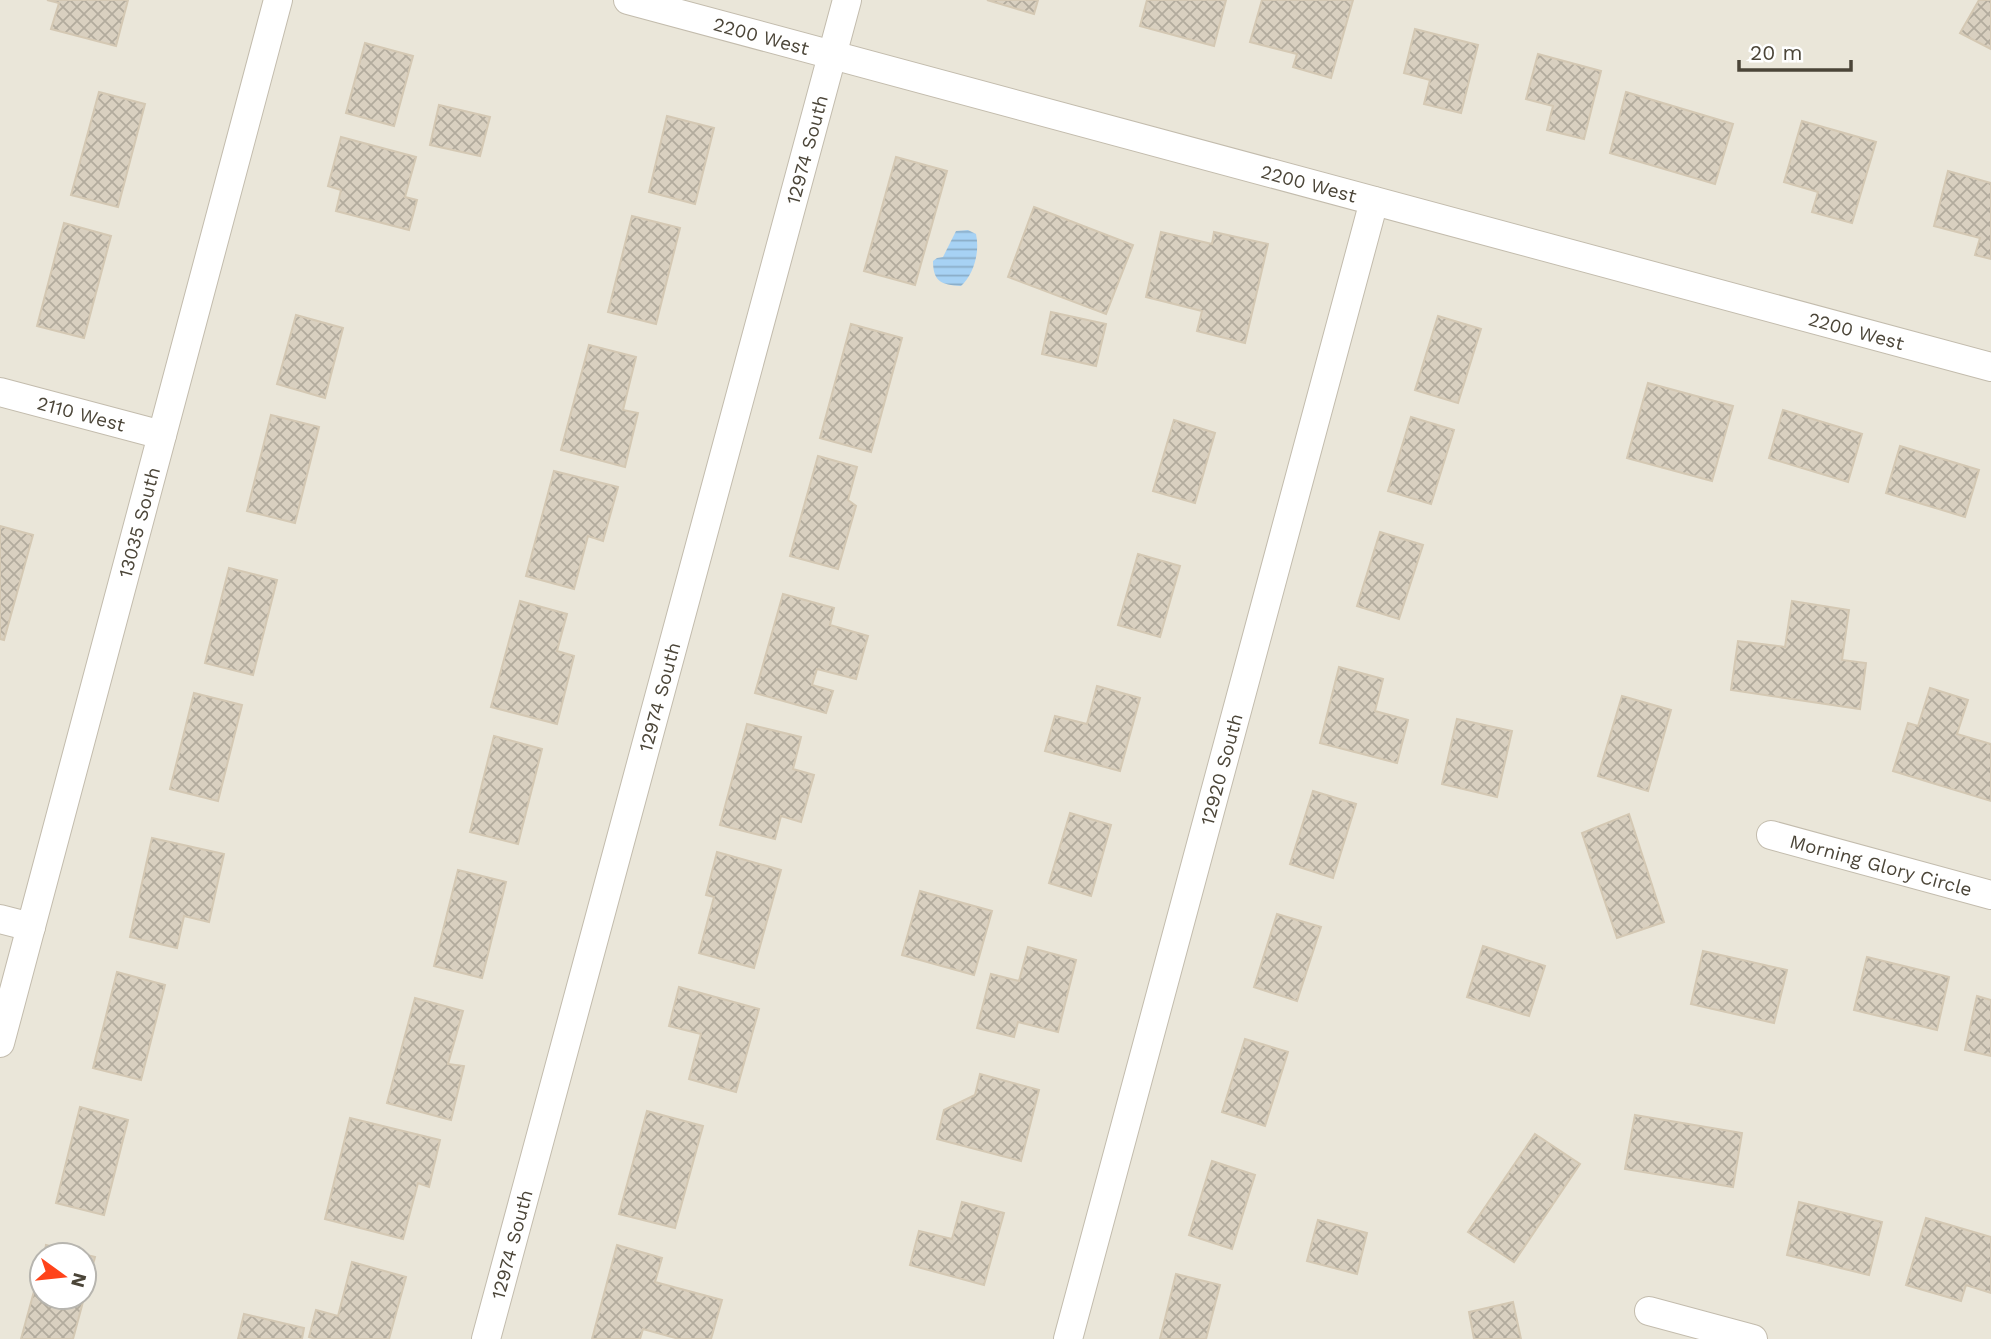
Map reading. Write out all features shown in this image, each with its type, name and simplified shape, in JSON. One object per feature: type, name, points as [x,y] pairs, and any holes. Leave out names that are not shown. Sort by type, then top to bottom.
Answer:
[{"type":"street","name":"13035 South","points":[[0,1043],[278,0]]},
{"type":"street","name":"2200 West","points":[[628,0],[1991,367]]},
{"type":"street","name":"12974 South","points":[[486,1339],[847,0]]},
{"type":"street","name":"12920 South","points":[[1068,1339],[1374,201]]},
{"type":"street","name":"2110 West","points":[[0,392],[162,435]]},
{"type":"street","name":"Morning Glory Circle","points":[[1771,835],[1991,895]]},
{"type":"street","points":[[0,919],[31,927]]},
{"type":"street","points":[[1649,1311],[1753,1339]]},
{"type":"shaded area","points":[[0,0],[1991,0],[1991,1339],[0,1339]]},
{"type":"water","points":[[968,230],[976,234],[977,241],[973,269],[961,286],[939,281],[933,261],[943,257],[956,231]]},
{"type":"building","points":[[47,0],[128,0],[116,46],[51,29],[59,3]]},
{"type":"building","points":[[987,0],[1038,0],[1034,14]]},
{"type":"building","points":[[1147,0],[1226,0],[1214,46],[1140,26]]},
{"type":"building","points":[[1262,0],[1353,0],[1331,78],[1293,67],[1297,54],[1250,42]]},
{"type":"building","points":[[1979,0],[1991,0],[1991,49],[1960,33]]},
{"type":"building","points":[[1415,29],[1478,45],[1461,113],[1424,104],[1430,80],[1404,73]]},
{"type":"building","points":[[365,43],[413,56],[394,126],[346,113]]},
{"type":"building","points":[[1538,54],[1601,71],[1584,139],[1547,130],[1553,106],[1526,99]]},
{"type":"building","points":[[99,92],[145,104],[118,207],[71,195]]},
{"type":"building","points":[[1626,92],[1733,124],[1715,184],[1610,153]]},
{"type":"building","points":[[439,105],[490,117],[480,156],[430,145]]},
{"type":"building","points":[[667,116],[714,128],[695,204],[649,192]]},
{"type":"building","points":[[1802,121],[1876,142],[1852,223],[1812,212],[1818,192],[1784,182]]},
{"type":"building","points":[[341,137],[416,157],[405,197],[417,200],[409,230],[336,211],[341,190],[328,186]]},
{"type":"building","points":[[896,157],[947,171],[915,285],[864,271]]},
{"type":"building","points":[[1948,171],[1991,183],[1991,259],[1975,255],[1980,238],[1934,226]]},
{"type":"building","points":[[1034,207],[1133,245],[1106,314],[1008,277]]},
{"type":"building","points":[[632,216],[680,228],[656,324],[608,312]]},
{"type":"building","points":[[64,223],[111,236],[84,338],[37,326]]},
{"type":"building","points":[[1161,232],[1212,244],[1214,232],[1268,244],[1245,343],[1197,331],[1202,311],[1146,297]]},
{"type":"building","points":[[1051,312],[1106,324],[1096,366],[1042,354]]},
{"type":"building","points":[[296,315],[343,328],[325,398],[277,384]]},
{"type":"building","points":[[1438,316],[1481,329],[1458,403],[1415,390]]},
{"type":"building","points":[[851,324],[902,338],[871,452],[820,438]]},
{"type":"building","points":[[589,345],[636,357],[623,410],[638,413],[625,467],[561,450]]},
{"type":"building","points":[[1648,383],[1733,406],[1712,481],[1627,458]]},
{"type":"building","points":[[1783,410],[1862,434],[1848,482],[1769,458]]},
{"type":"building","points":[[271,415],[319,427],[295,523],[247,511]]},
{"type":"building","points":[[1411,417],[1454,430],[1431,504],[1388,491]]},
{"type":"building","points":[[1174,420],[1215,433],[1195,503],[1153,491]]},
{"type":"building","points":[[1900,446],[1979,470],[1965,517],[1886,493]]},
{"type":"building","points":[[818,456],[857,467],[848,500],[856,506],[838,569],[790,556]]},
{"type":"building","points":[[554,471],[618,487],[603,541],[588,536],[574,589],[526,576]]},
{"type":"building","points":[[0,526],[33,535],[4,640],[0,639]]},
{"type":"building","points":[[1380,532],[1423,545],[1399,619],[1357,606]]},
{"type":"building","points":[[1138,554],[1180,566],[1160,637],[1118,625]]},
{"type":"building","points":[[229,568],[277,580],[253,675],[205,663]]},
{"type":"building","points":[[783,594],[834,608],[830,625],[868,636],[856,679],[817,669],[812,685],[833,691],[826,713],[755,693]]},
{"type":"building","points":[[520,601],[567,614],[557,651],[574,656],[557,724],[491,707]]},
{"type":"building","points":[[1792,601],[1849,610],[1842,660],[1866,663],[1860,709],[1731,690],[1738,641],[1785,647]]},
{"type":"building","points":[[1339,667],[1383,679],[1375,711],[1408,720],[1397,763],[1320,743]]},
{"type":"building","points":[[1097,686],[1140,698],[1120,771],[1045,751],[1055,716],[1087,724]]},
{"type":"building","points":[[1930,688],[1968,700],[1957,734],[1991,744],[1991,801],[1893,771],[1908,723],[1918,726]]},
{"type":"building","points":[[194,693],[242,705],[218,801],[170,789]]},
{"type":"building","points":[[1622,696],[1671,710],[1648,791],[1598,776]]},
{"type":"building","points":[[1457,719],[1512,731],[1497,797],[1442,784]]},
{"type":"building","points":[[747,724],[801,737],[793,769],[814,775],[801,822],[781,816],[775,839],[720,825]]},
{"type":"building","points":[[494,736],[542,749],[518,844],[470,832]]},
{"type":"building","points":[[1313,791],[1356,804],[1333,878],[1290,864]]},
{"type":"building","points":[[1070,813],[1111,825],[1091,896],[1049,883]]},
{"type":"building","points":[[1629,814],[1664,922],[1617,938],[1582,833]]},
{"type":"building","points":[[152,838],[224,854],[209,922],[184,916],[177,948],[130,937]]},
{"type":"building","points":[[717,852],[781,870],[754,968],[699,953],[714,897],[706,895]]},
{"type":"building","points":[[458,870],[506,882],[482,978],[434,966]]},
{"type":"building","points":[[920,891],[992,911],[974,975],[902,955]]},
{"type":"building","points":[[1277,914],[1321,927],[1297,1001],[1254,987]]},
{"type":"building","points":[[1483,946],[1545,966],[1529,1016],[1467,997]]},
{"type":"building","points":[[1028,947],[1076,960],[1058,1032],[1018,1022],[1014,1037],[977,1028],[991,974],[1019,981]]},
{"type":"building","points":[[1703,951],[1787,970],[1774,1023],[1691,1004]]},
{"type":"building","points":[[1867,957],[1949,977],[1937,1030],[1854,1010]]},
{"type":"building","points":[[117,972],[165,985],[141,1080],[93,1068]]},
{"type":"building","points":[[679,987],[759,1009],[736,1092],[689,1079],[701,1034],[669,1026]]},
{"type":"building","points":[[1977,996],[1991,1000],[1991,1056],[1965,1050]]},
{"type":"building","points":[[415,998],[463,1011],[448,1064],[464,1066],[451,1120],[387,1103]]},
{"type":"building","points":[[1245,1039],[1288,1052],[1265,1126],[1222,1112]]},
{"type":"building","points":[[980,1074],[1039,1090],[1021,1161],[937,1139],[944,1110],[975,1095]]},
{"type":"building","points":[[80,1107],[128,1120],[104,1215],[56,1203]]},
{"type":"building","points":[[647,1111],[703,1126],[675,1228],[619,1214]]},
{"type":"building","points":[[1635,1115],[1742,1133],[1733,1187],[1625,1169]]},
{"type":"building","points":[[350,1118],[440,1140],[429,1187],[418,1183],[403,1239],[325,1219]]},
{"type":"building","points":[[1535,1134],[1580,1164],[1514,1262],[1468,1232]]},
{"type":"building","points":[[1212,1161],[1255,1175],[1232,1249],[1189,1235]]},
{"type":"building","points":[[962,1202],[1004,1213],[984,1285],[910,1265],[919,1231],[952,1239]]},
{"type":"building","points":[[1799,1202],[1882,1222],[1869,1275],[1787,1255]]},
{"type":"building","points":[[1926,1218],[1991,1237],[1991,1293],[1966,1285],[1961,1301],[1906,1285]]},
{"type":"building","points":[[1318,1220],[1367,1233],[1357,1274],[1307,1261]]},
{"type":"building","points":[[617,1245],[662,1258],[655,1282],[722,1300],[711,1339],[679,1339],[643,1329],[640,1339],[592,1339]]},
{"type":"building","points":[[352,1262],[406,1277],[389,1339],[309,1337],[316,1310],[338,1316]]},
{"type":"building","points":[[1176,1274],[1220,1285],[1206,1339],[1160,1339]]},
{"type":"building","points":[[1513,1302],[1521,1339],[1474,1339],[1469,1312]]},
{"type":"building","points":[[29,1311],[81,1311],[73,1339],[21,1339]]},
{"type":"building","points":[[244,1314],[304,1328],[302,1339],[238,1339]]}]
